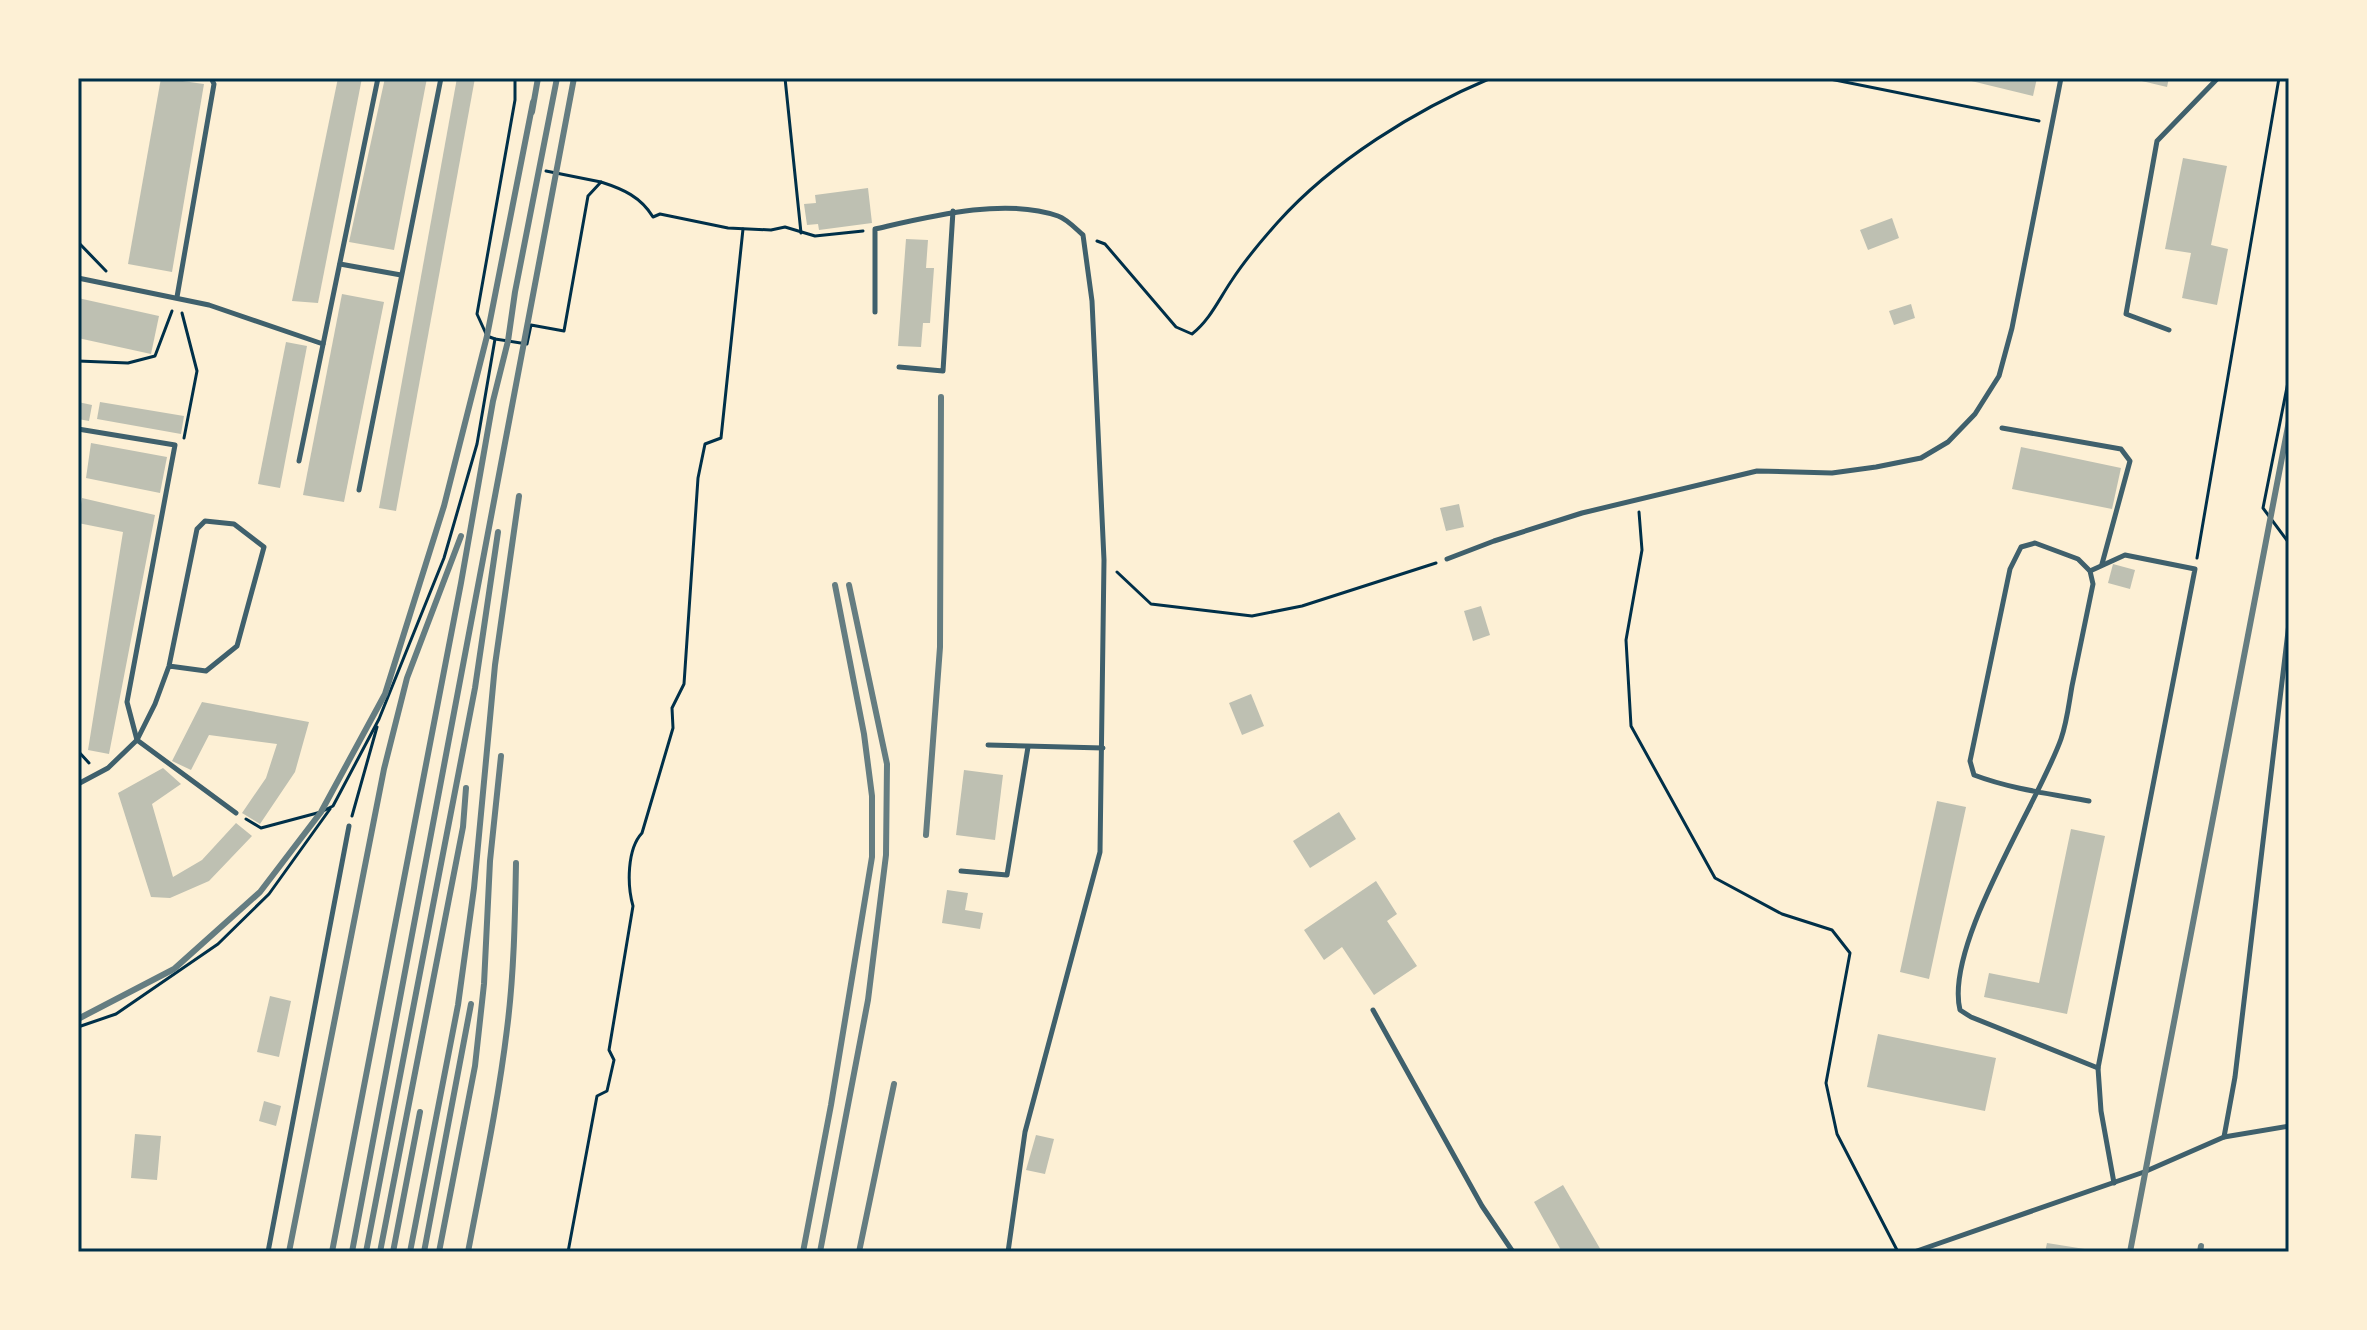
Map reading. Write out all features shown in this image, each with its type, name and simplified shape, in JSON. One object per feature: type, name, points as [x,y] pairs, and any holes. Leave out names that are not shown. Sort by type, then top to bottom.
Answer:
[{"type":"lane","points":[[177,297],[214,84],[211,78]]},
{"type":"lane","points":[[299,461],[378,78]]},
{"type":"lane","points":[[359,490],[441,78]]},
{"type":"lane","points":[[1447,559],[1582,513],[1757,471],[1832,473],[1876,467],[1921,458],[1948,442],[1975,414],[1999,376],[2015,312],[2061,78]]},
{"type":"lane","points":[[2169,330],[2126,314],[2157,141],[2218,78]]},
{"type":"lane","points":[[875,312],[875,229],[953,211],[1013,209],[1060,216],[1083,235],[1092,301],[1104,560],[1100,852],[1025,1132],[1008,1252]]},
{"type":"lane","points":[[899,367],[943,371],[953,211]]},
{"type":"lane","points":[[340,264],[401,275]]},
{"type":"lane","points":[[78,278],[177,297],[323,344]]},
{"type":"lane","points":[[2002,428],[2121,449],[2130,461],[2102,565]]},
{"type":"lane","points":[[78,429],[175,445],[127,702],[137,740],[236,813]]},
{"type":"lane","points":[[78,784],[108,768],[137,740],[169,666],[197,529],[205,521],[234,524],[264,547],[237,646],[206,671],[169,666]]},
{"type":"lane","points":[[2089,801],[2035,791],[1997,784],[1974,775],[1970,761],[2010,569],[2021,547],[2035,543],[2078,559],[2090,571],[2093,584],[2062,736],[2047,774],[2035,791],[1992,885],[1966,951],[1957,996],[1960,1010],[1971,1017],[2098,1068]]},
{"type":"lane","points":[[2090,571],[2125,555],[2195,569],[2098,1068],[2101,1111],[2114,1183]]},
{"type":"lane","points":[[2224,1137],[2235,1077],[2289,623]]},
{"type":"lane","points":[[988,745],[1103,748]]},
{"type":"lane","points":[[961,871],[1007,875],[1028,747]]},
{"type":"lane","points":[[268,1252],[349,826]]},
{"type":"lane","points":[[1373,1010],[1482,1206],[1513,1252]]},
{"type":"lane","points":[[1914,1252],[2144,1172],[2224,1137],[2289,1126]]},
{"type":"path","points":[[515,78],[515,100],[477,314],[487,336],[527,344],[531,325],[564,331],[588,196],[601,182]]},
{"type":"path","points":[[785,78],[801,234]]},
{"type":"path","points":[[1083,235],[1105,244],[1176,327],[1192,334],[1204,325],[1234,277],[1279,221],[1342,163],[1449,96],[1491,78]]},
{"type":"path","points":[[1825,78],[2016,119],[2051,123]]},
{"type":"path","points":[[2195,569],[2279,78]]},
{"type":"path","points":[[546,171],[624,189],[646,205],[653,217],[660,214],[743,229],[785,227],[815,236],[875,229]]},
{"type":"path","points":[[568,1252],[597,1096],[607,1091],[614,1060],[609,1050],[633,906],[629,891],[634,841],[642,833],[673,728],[672,708],[684,684],[698,478],[705,444],[721,438],[743,229]]},
{"type":"path","points":[[78,242],[119,286]]},
{"type":"path","points":[[78,361],[128,363],[155,356],[177,297]]},
{"type":"path","points":[[175,445],[185,438],[197,371],[177,297]]},
{"type":"path","points":[[78,1027],[116,1014],[218,944],[269,894],[333,806],[379,719],[444,558],[477,444],[495,339]]},
{"type":"path","points":[[2289,377],[2263,508],[2289,543]]},
{"type":"path","points":[[1638,500],[1642,550],[1626,640],[1631,726],[1715,878],[1782,914],[1832,930],[1850,953],[1826,1083],[1837,1134],[1898,1252]]},
{"type":"path","points":[[1104,560],[1151,604],[1252,616],[1302,606],[1447,559]]},
{"type":"path","points":[[349,826],[379,719]]},
{"type":"path","points":[[78,751],[99,773]]},
{"type":"path","points":[[236,813],[261,828],[333,806]]},
{"type":"building","points":[[161,78],[204,84],[172,272],[128,264]]},
{"type":"building","points":[[338,78],[362,78],[318,303],[292,301]]},
{"type":"building","points":[[385,78],[427,78],[394,250],[349,242]]},
{"type":"building","points":[[457,78],[475,78],[396,511],[379,508]]},
{"type":"building","points":[[1959,78],[2037,78],[2033,96]]},
{"type":"building","points":[[2129,78],[2169,78],[2167,87]]},
{"type":"building","points":[[2183,158],[2227,166],[2211,245],[2228,249],[2217,305],[2182,298],[2191,253],[2165,249]]},
{"type":"building","points":[[868,188],[872,223],[819,230],[818,224],[807,225],[804,204],[816,203],[815,195]]},
{"type":"building","points":[[1892,218],[1899,238],[1868,250],[1860,230]]},
{"type":"building","points":[[906,239],[928,240],[926,268],[934,268],[930,323],[923,323],[921,347],[898,346]]},
{"type":"building","points":[[342,294],[384,302],[344,502],[303,495]]},
{"type":"building","points":[[78,298],[159,316],[151,354],[78,338]]},
{"type":"building","points":[[1911,304],[1915,318],[1894,325],[1889,311]]},
{"type":"building","points":[[286,342],[307,346],[280,488],[258,484]]},
{"type":"building","points":[[78,402],[92,405],[89,421],[78,419]]},
{"type":"building","points":[[100,402],[184,416],[181,434],[97,419]]},
{"type":"building","points":[[91,443],[167,457],[160,493],[86,478]]},
{"type":"building","points":[[2021,447],[2121,468],[2112,509],[2012,489]]},
{"type":"building","points":[[82,498],[155,515],[109,754],[88,750],[123,532],[78,523]]},
{"type":"building","points":[[1459,504],[1464,527],[1446,531],[1440,508]]},
{"type":"building","points":[[2113,564],[2135,570],[2130,589],[2108,583]]},
{"type":"building","points":[[1481,606],[1490,635],[1473,641],[1464,611]]},
{"type":"building","points":[[1251,694],[1264,726],[1242,735],[1229,703]]},
{"type":"building","points":[[202,702],[309,722],[295,772],[260,824],[242,813],[266,778],[277,744],[209,735],[191,770],[172,761]]},
{"type":"building","points":[[163,768],[181,784],[152,804],[173,877],[202,860],[236,823],[252,836],[209,881],[170,898],[151,897],[118,793]]},
{"type":"building","points":[[964,770],[1003,775],[995,840],[956,835]]},
{"type":"building","points":[[1937,801],[1966,807],[1929,979],[1900,972]]},
{"type":"building","points":[[1339,812],[1356,839],[1310,868],[1293,841]]},
{"type":"building","points":[[2071,829],[2105,836],[2067,1014],[1984,997],[1989,973],[2039,983]]},
{"type":"building","points":[[1376,881],[1397,914],[1387,921],[1417,966],[1374,995],[1342,947],[1324,960],[1304,930]]},
{"type":"building","points":[[947,890],[968,893],[965,910],[983,913],[980,929],[942,923]]},
{"type":"building","points":[[270,996],[291,1001],[279,1057],[257,1052]]},
{"type":"building","points":[[1878,1034],[1996,1058],[1985,1111],[1867,1087]]},
{"type":"building","points":[[264,1101],[281,1106],[276,1126],[259,1121]]},
{"type":"building","points":[[135,1134],[161,1136],[157,1180],[131,1178]]},
{"type":"building","points":[[1036,1135],[1054,1139],[1045,1174],[1026,1170]]},
{"type":"building","points":[[1563,1185],[1602,1252],[1562,1252],[1534,1202]]},
{"type":"building","points":[[2047,1243],[2091,1250],[2091,1252],[2045,1252]]},
{"type":"railway","points":[[532,112],[538,78]]},
{"type":"railway","points":[[332,1252],[557,78]]},
{"type":"railway","points":[[352,1252],[574,78]]},
{"type":"railway","points":[[78,1019],[174,969],[260,892],[321,812],[385,694],[444,506],[487,336],[533,102]]},
{"type":"railway","points":[[926,835],[940,647],[941,397]]},
{"type":"railway","points":[[2130,1252],[2289,421]]},
{"type":"railway","points":[[410,1252],[458,1005],[474,888],[495,665],[519,496]]},
{"type":"railway","points":[[366,1252],[475,688],[498,532]]},
{"type":"railway","points":[[289,1252],[384,769],[407,678],[461,536]]},
{"type":"railway","points":[[803,1252],[872,857],[872,796],[864,734],[835,585]]},
{"type":"railway","points":[[820,1252],[868,1000],[886,855],[887,764],[849,585]]},
{"type":"railway","points":[[439,1252],[475,1066],[501,756]]},
{"type":"railway","points":[[380,1252],[463,827],[466,788]]},
{"type":"railway","points":[[468,1252],[507,1029],[513,967],[516,863]]},
{"type":"railway","points":[[424,1252],[471,1004]]},
{"type":"railway","points":[[859,1252],[894,1084]]},
{"type":"railway","points":[[393,1252],[420,1112]]},
{"type":"railway","points":[[2200,1252],[2201,1246]]}]
